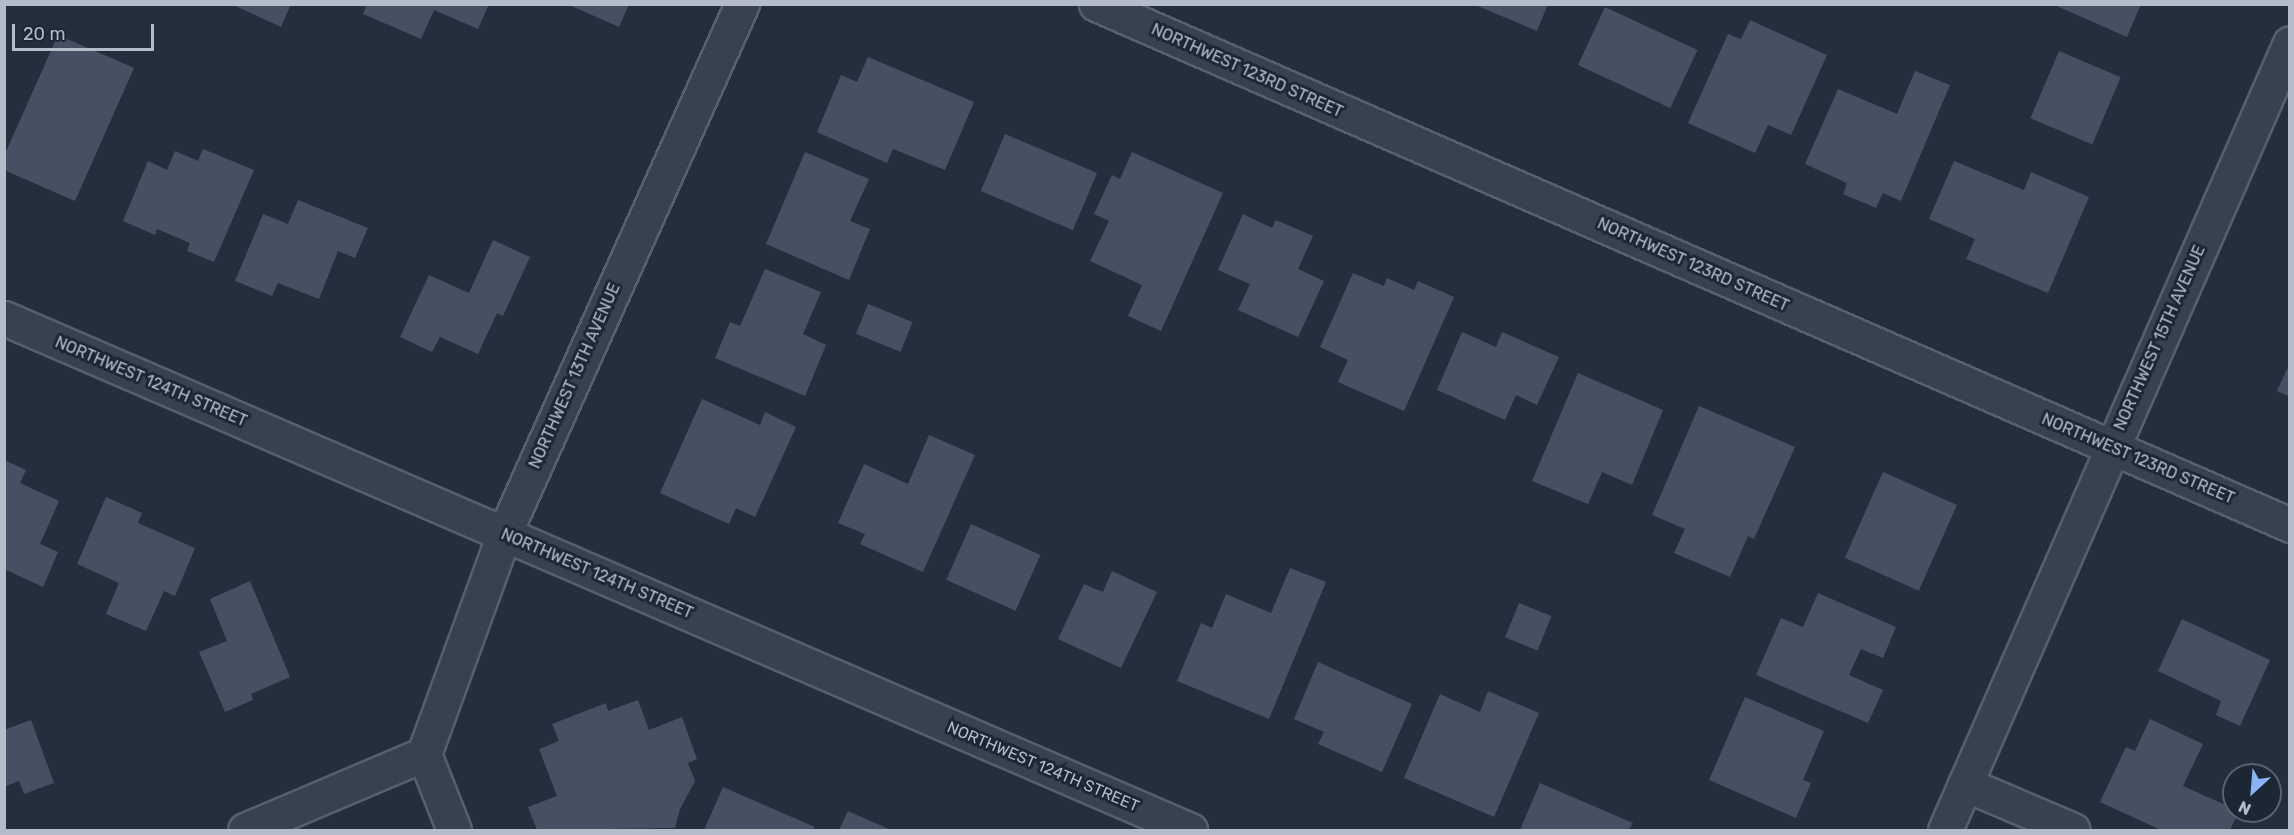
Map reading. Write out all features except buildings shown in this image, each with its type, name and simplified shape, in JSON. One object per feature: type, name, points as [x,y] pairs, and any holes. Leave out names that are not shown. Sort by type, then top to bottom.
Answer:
[{"type":"street","name":"NORTHWEST 13TH AVENUE","points":[[424,754],[504,534],[742,4]]},
{"type":"street","name":"NORTHWEST 123RD STREET","points":[[1096,4],[2289,525]]},
{"type":"street","name":"NORTHWEST 15TH AVENUE","points":[[1945,831],[2289,43]]},
{"type":"street","name":"NORTHWEST 124TH STREET","points":[[4,318],[1190,831]]},
{"type":"street","points":[[245,831],[424,754],[454,831]]},
{"type":"street","points":[[1965,784],[2073,831]]}]
